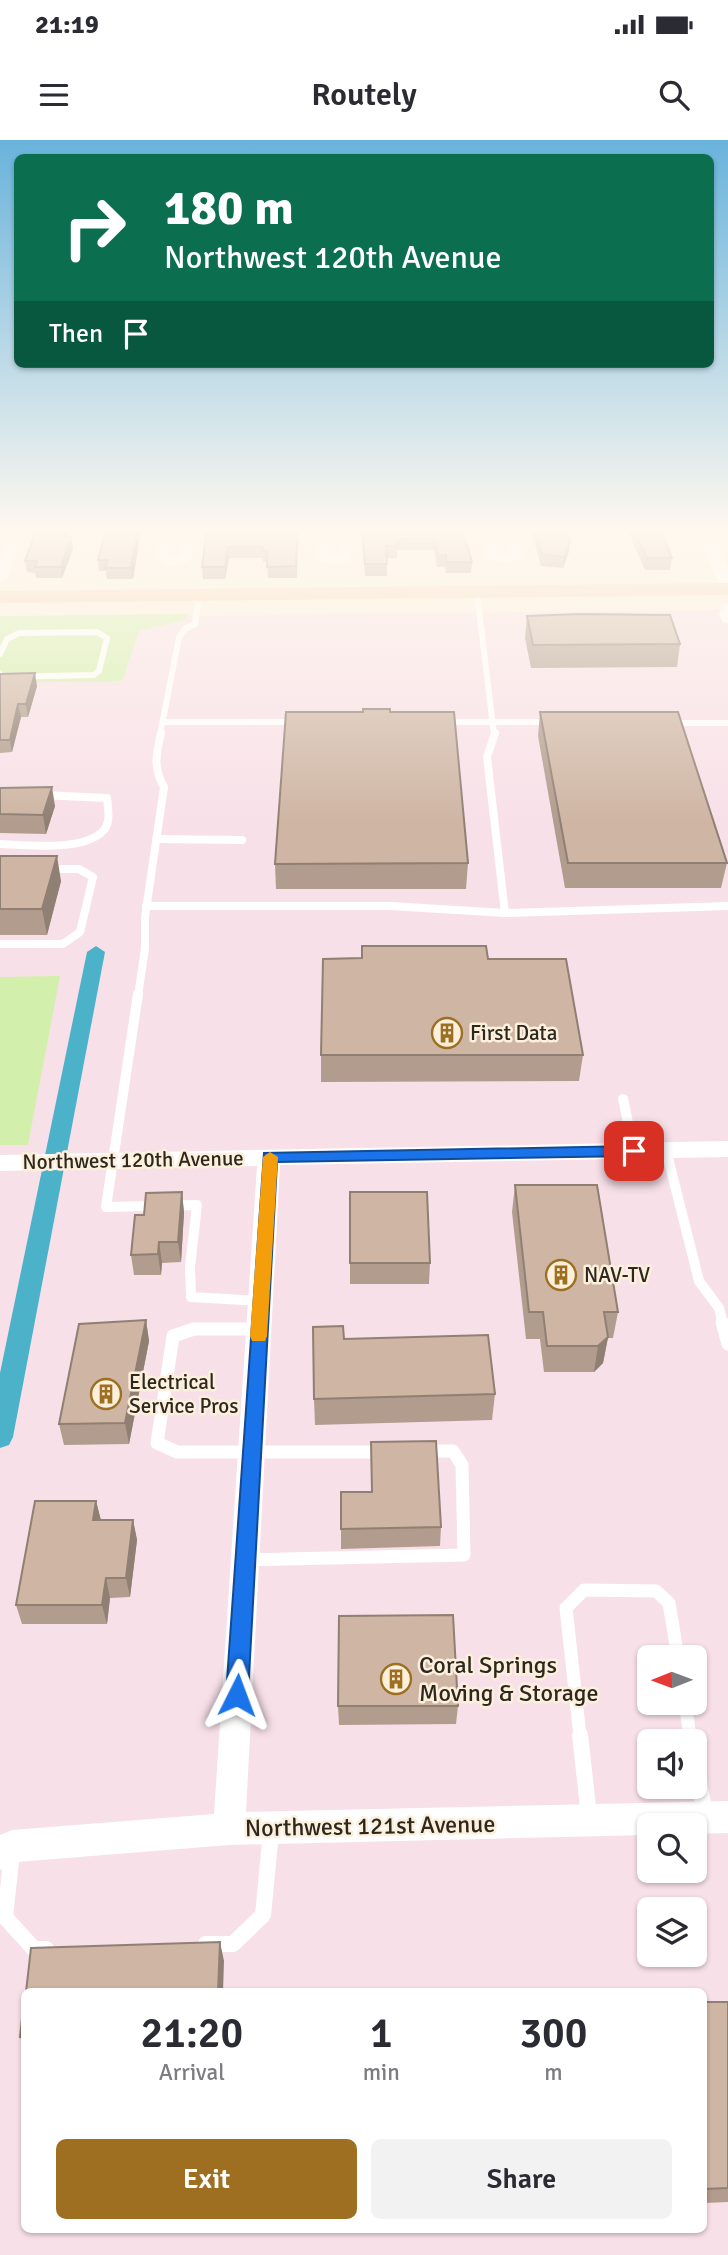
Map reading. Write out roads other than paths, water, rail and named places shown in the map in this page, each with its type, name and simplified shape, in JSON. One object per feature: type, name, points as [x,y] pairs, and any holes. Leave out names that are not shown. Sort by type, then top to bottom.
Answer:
[{"type":"street","name":"Northwest 120th Avenue","points":[[0,1163],[728,1149]]},
{"type":"street","points":[[229,1829],[269,1157]]},
{"type":"street","name":"Northwest 121st Avenue","points":[[4,1846],[229,1829],[717,1817]]},
{"type":"lane","points":[[192,626],[179,637],[155,762],[156,773],[164,787],[146,906],[145,947],[106,1207],[197,1205],[190,1267],[191,1297],[261,1301]]},
{"type":"lane","points":[[481,626],[495,733],[487,757],[505,913]]},
{"type":"lane","points":[[0,654],[7,639],[19,633],[97,632],[107,638],[99,671],[94,675],[3,677],[0,674]]},
{"type":"lane","points":[[164,722],[306,722]]},
{"type":"lane","points":[[437,722],[567,722]]},
{"type":"lane","points":[[655,723],[728,723]]},
{"type":"lane","points":[[0,844],[83,843],[98,838],[107,826],[112,811],[107,798],[28,794]]},
{"type":"lane","points":[[156,839],[242,840]]},
{"type":"lane","points":[[0,944],[63,944],[80,932],[93,877],[79,869],[39,869]]},
{"type":"lane","points":[[146,906],[391,906],[505,913],[728,906]]},
{"type":"lane","points":[[623,1099],[634,1151]]},
{"type":"lane","points":[[666,1150],[699,1281],[719,1308],[728,1344]]},
{"type":"lane","points":[[245,1560],[464,1555],[462,1465],[453,1451],[177,1452],[157,1443],[173,1336],[194,1329],[259,1329]]},
{"type":"lane","points":[[590,1820],[566,1608],[584,1590],[656,1591],[669,1603],[675,1645]]},
{"type":"lane","points":[[707,1791],[717,1817]]},
{"type":"lane","points":[[194,1945],[233,1944],[263,1915],[271,1829]]},
{"type":"lane","points":[[4,1846],[5,1917],[34,1949],[60,1948]]},
{"type":"waterway","points":[[0,1437],[96,952]]},
{"type":"place","name":"First Data","points":[[447,1033]]},
{"type":"place","name":"NAV-TV","points":[[561,1275]]},
{"type":"place","name":"Electrical Service Pros","points":[[106,1394]]},
{"type":"place","name":"Coral Springs Moving & Storage","points":[[396,1679]]}]
